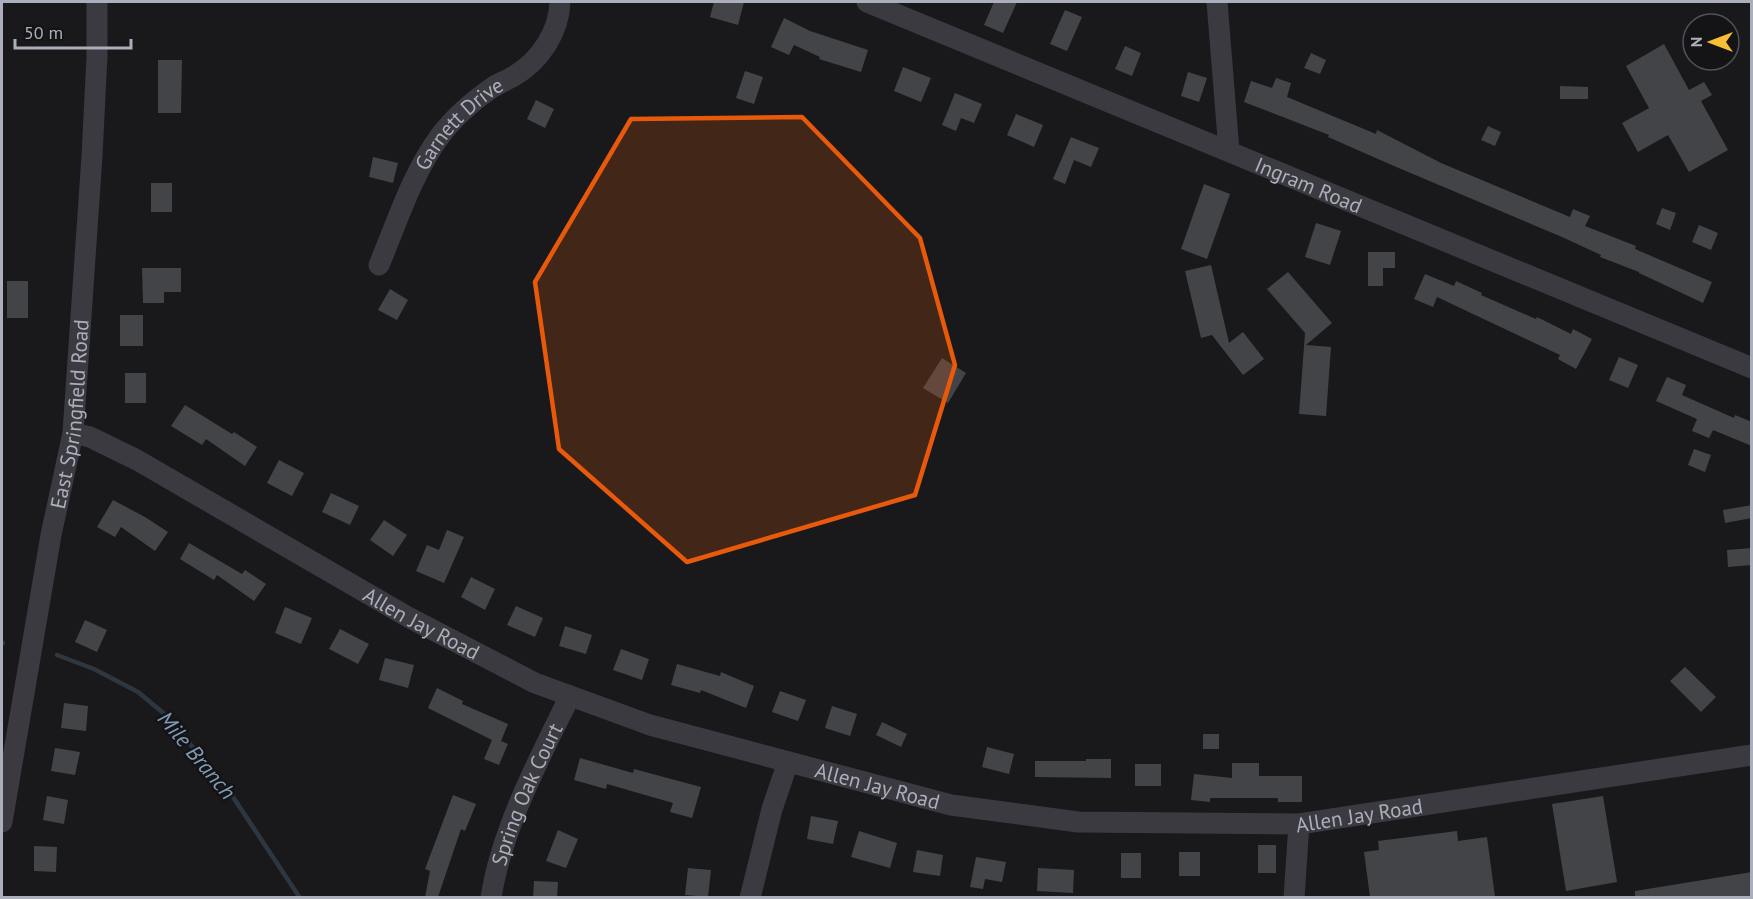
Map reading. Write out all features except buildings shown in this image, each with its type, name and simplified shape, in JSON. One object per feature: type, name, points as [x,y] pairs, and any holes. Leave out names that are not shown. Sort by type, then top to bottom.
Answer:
[{"type":"street","name":"East Springfield Road","points":[[2,822],[51,535],[73,433],[92,156],[97,2]]},
{"type":"street","name":"Garnett Drive","points":[[379,265],[419,170],[441,134],[470,104],[521,71],[539,55],[555,26],[560,2]]},
{"type":"street","name":"Ingram Road","points":[[867,2],[1752,368]]},
{"type":"street","points":[[1217,2],[1229,152]]},
{"type":"street","name":"Allen Jay Road","points":[[73,433],[90,437],[137,460],[408,617],[470,651],[535,682],[650,725],[951,805],[1078,822],[1299,824],[1752,755]]},
{"type":"street","name":"Spring Oak Court","points":[[491,897],[495,869],[531,775],[570,696]]},
{"type":"street","points":[[750,897],[772,810],[789,762]]},
{"type":"street","points":[[1294,897],[1299,824]]},
{"type":"highlighted area","points":[[802,117],[920,238],[955,365],[915,495],[687,562],[559,449],[535,282],[631,119]]},
{"type":"waterway","name":"Mile Branch","points":[[57,655],[94,669],[138,692],[167,716],[231,794],[300,898]]}]
